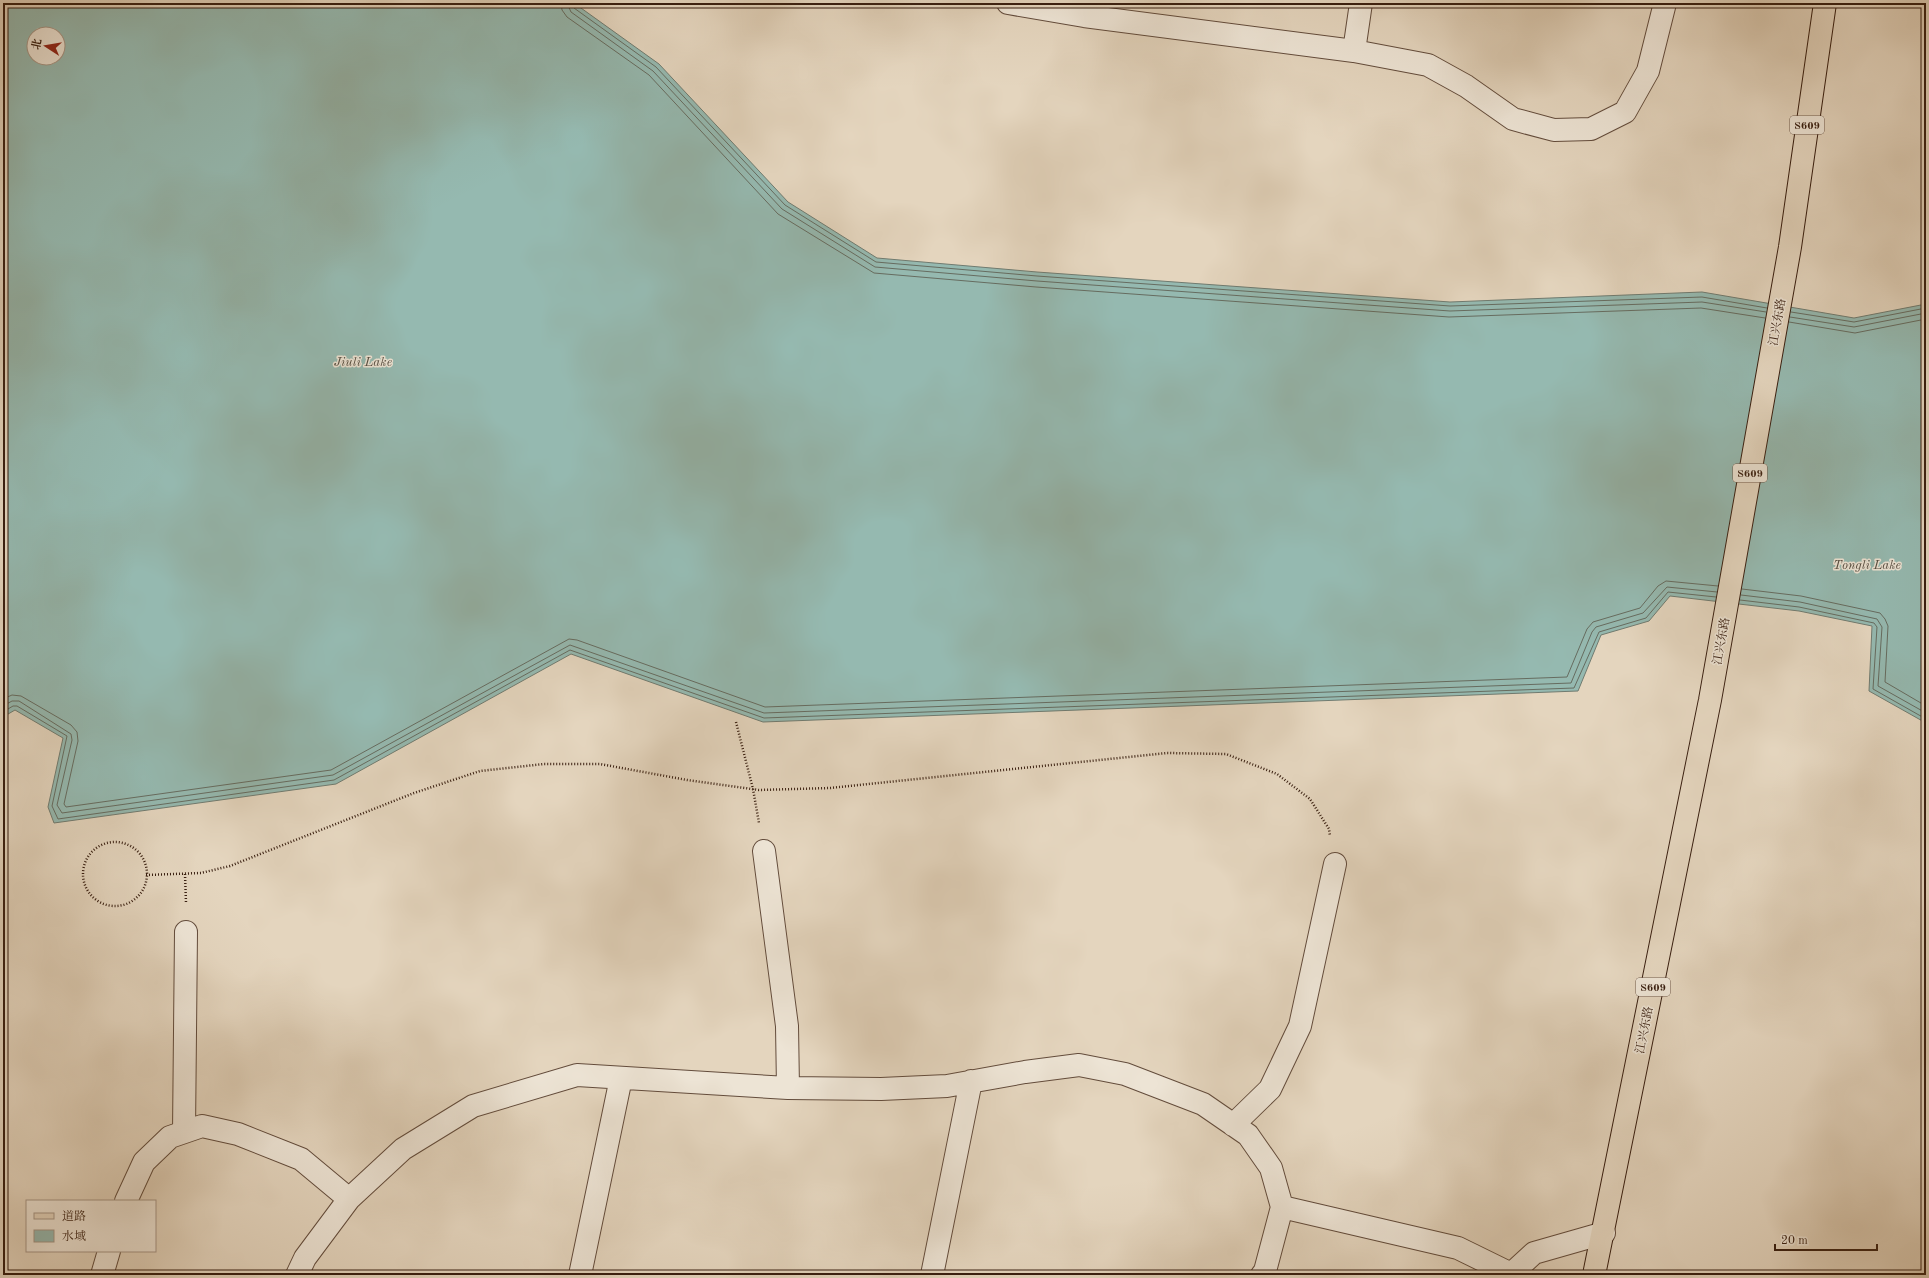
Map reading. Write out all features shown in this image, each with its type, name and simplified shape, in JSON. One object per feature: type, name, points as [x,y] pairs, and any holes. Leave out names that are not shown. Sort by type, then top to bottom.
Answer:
[{"type":"main road","name":"江兴东路","points":[[1594,1275],[1604,1233],[1710,700],[1790,247],[1825,3]]},
{"type":"street","points":[[1008,3],[1085,9],[1354,51],[1428,66],[1466,86],[1513,119],[1554,130],[1591,129],[1625,112],[1648,71],[1665,3]]},
{"type":"street","points":[[1354,51],[1361,3]]},
{"type":"street","points":[[764,851],[787,1026],[788,1088]]},
{"type":"street","points":[[1233,1125],[1270,1089],[1300,1026],[1334,864]]},
{"type":"street","points":[[184,1132],[186,932]]},
{"type":"street","points":[[297,1275],[305,1258],[349,1199],[403,1148],[474,1106],[577,1075],[788,1088],[881,1089],[947,1086],[1080,1065],[1125,1074],[1203,1104],[1248,1135],[1271,1168],[1282,1207],[1270,1274]]},
{"type":"street","points":[[580,1275],[621,1078]]},
{"type":"street","points":[[932,1275],[971,1081]]},
{"type":"street","points":[[126,1200],[144,1162],[170,1137],[202,1126],[238,1134],[301,1159],[349,1199]]},
{"type":"street","points":[[1282,1207],[1458,1248],[1510,1274],[1534,1253],[1604,1233]]},
{"type":"street","points":[[102,1275],[109,1252]]},
{"type":"path","points":[[736,722],[753,789],[764,851]]},
{"type":"path","points":[[146,875],[201,873],[230,866],[414,793],[480,772],[544,764],[600,764],[688,780],[753,789],[830,788],[1167,753],[1226,754],[1277,774],[1310,800],[1329,829],[1334,864]]},
{"type":"path","points":[[113,842],[124,844],[133,848],[145,865],[146,875],[145,885],[139,895],[131,901],[117,906],[102,903],[93,898],[83,879],[87,859],[94,850],[102,845],[113,842]]},
{"type":"water","name":"Jiuli Lake","points":[[3,3],[574,3],[659,64],[788,202],[877,258],[1037,272],[1450,302],[1702,292],[1854,318],[1926,304],[1926,723],[1869,691],[1872,626],[1799,611],[1670,596],[1649,621],[1601,635],[1578,691],[763,722],[571,654],[336,784],[54,823],[48,807],[63,738],[15,710],[3,717]]},
{"type":"water label","name":"Tongli Lake","points":[[1867,564]]}]
